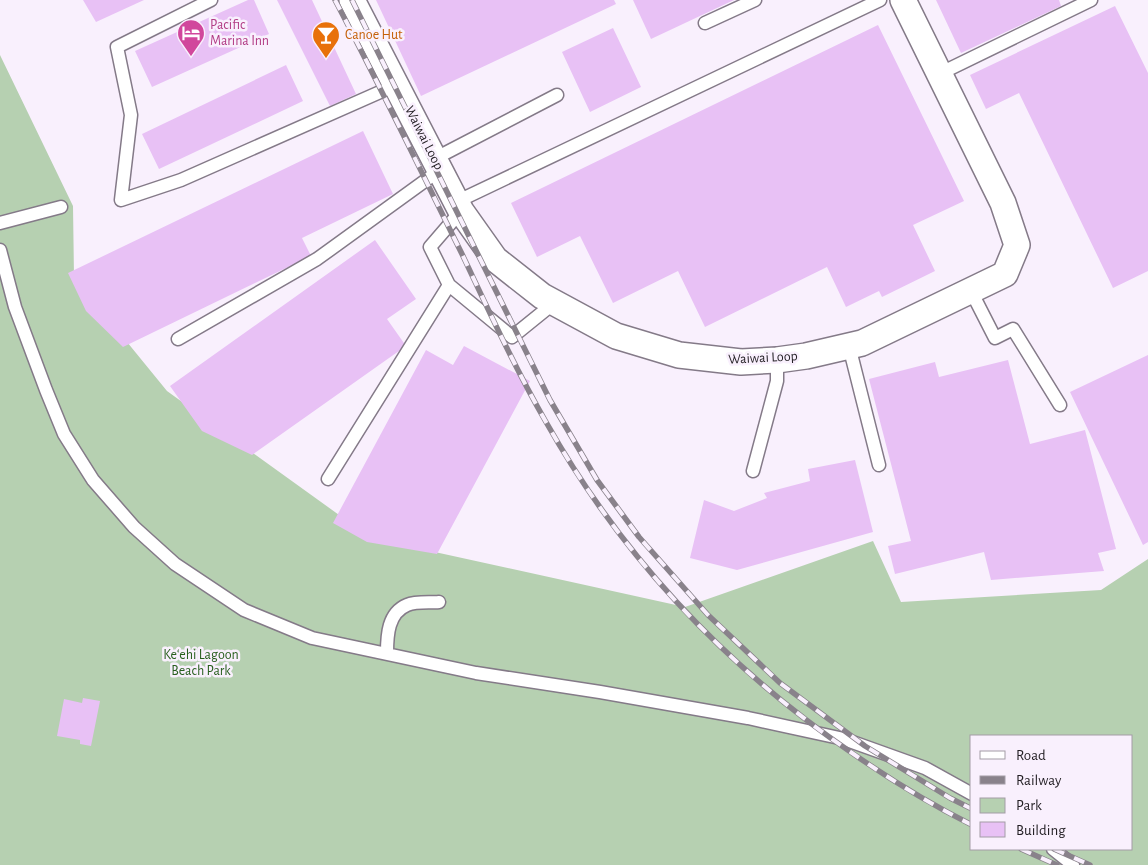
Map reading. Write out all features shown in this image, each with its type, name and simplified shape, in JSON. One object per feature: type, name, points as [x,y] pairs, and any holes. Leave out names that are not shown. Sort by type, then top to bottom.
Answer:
[{"type":"street","name":"Waiwai Loop","points":[[352,0],[459,206],[495,259],[542,296],[616,336],[679,355],[741,362],[806,356],[862,343],[1006,274],[1017,245],[1003,203],[903,0]]},
{"type":"lane","points":[[210,0],[117,47],[132,115],[121,200],[181,180],[396,85]]},
{"type":"lane","points":[[705,23],[755,0]]},
{"type":"lane","points":[[554,303],[512,337],[449,285],[430,247],[459,206],[880,0]]},
{"type":"lane","points":[[939,74],[1091,0]]},
{"type":"lane","points":[[178,339],[317,259],[437,165],[557,95]]},
{"type":"lane","points":[[0,223],[61,207]]},
{"type":"lane","points":[[0,250],[15,307],[46,390],[64,434],[93,480],[134,528],[175,564],[244,610],[312,638],[476,673],[610,693],[748,718],[844,739],[925,768],[970,793]]},
{"type":"lane","points":[[328,479],[449,285]]},
{"type":"lane","points":[[971,291],[995,338],[1013,329],[1060,405]]},
{"type":"lane","points":[[850,346],[879,465]]},
{"type":"lane","points":[[753,471],[777,381],[777,360]]},
{"type":"lane","points":[[387,653],[387,635],[395,614],[408,604],[439,602]]},
{"type":"lane","points":[[1054,850],[1074,865]]},
{"type":"green space","name":"Keʻehi Lagoon Beach Park","points":[[0,55],[73,206],[74,277],[167,391],[371,538],[685,607],[873,541],[901,602],[1101,590],[1148,559],[1148,865],[0,865]]},
{"type":"building","points":[[83,0],[144,0],[96,22]]},
{"type":"building","points":[[248,0],[254,0],[269,34],[152,87],[135,51]]},
{"type":"building","points":[[277,0],[312,0],[356,94],[330,106]]},
{"type":"building","points":[[376,0],[614,0],[616,4],[421,96]]},
{"type":"building","points":[[633,0],[734,0],[651,39]]},
{"type":"building","points":[[936,0],[1059,0],[1061,6],[961,53]]},
{"type":"building","points":[[1115,6],[1148,73],[1148,271],[1113,288],[1019,93],[986,109],[970,75]]},
{"type":"building","points":[[878,25],[964,201],[913,225],[935,271],[882,297],[879,291],[846,307],[827,267],[705,327],[678,271],[613,303],[580,236],[537,257],[511,203]]},
{"type":"building","points":[[613,28],[641,87],[590,112],[562,52]]},
{"type":"building","points":[[286,65],[303,101],[159,169],[142,134]]},
{"type":"building","points":[[363,131],[393,194],[302,238],[311,256],[123,347],[86,311],[68,273]]},
{"type":"building","points":[[375,240],[416,299],[387,319],[406,346],[252,455],[202,431],[170,386]]},
{"type":"building","points":[[464,346],[530,381],[437,554],[367,542],[333,523],[426,350],[453,365]]},
{"type":"building","points":[[1148,355],[1148,542],[1143,545],[1070,392]]},
{"type":"building","points":[[1008,360],[1030,444],[1085,430],[1116,549],[1098,553],[1104,571],[991,580],[984,552],[895,574],[888,546],[911,541],[869,379],[935,362],[939,377]]},
{"type":"building","points":[[855,460],[873,532],[737,570],[690,558],[704,500],[734,511],[767,498],[764,493],[810,481],[808,469]]},
{"type":"building","points":[[83,698],[100,701],[91,746],[80,744],[80,740],[57,736],[64,699],[82,703]]},
{"type":"railway","points":[[335,0],[368,63],[524,381],[576,471],[608,518],[680,606],[719,646],[761,684],[852,753],[896,782],[970,824]]},
{"type":"railway","points":[[352,0],[550,400],[597,480],[639,537],[708,615],[780,683],[865,746],[950,798],[970,808]]},
{"type":"railway","points":[[1023,850],[1057,865]]},
{"type":"railway","points":[[1056,850],[1090,865]]},
{"type":"place","name":"Pacific Marina Inn","points":[[191,57]]},
{"type":"place","name":"Canoe Hut","points":[[326,59]]}]
